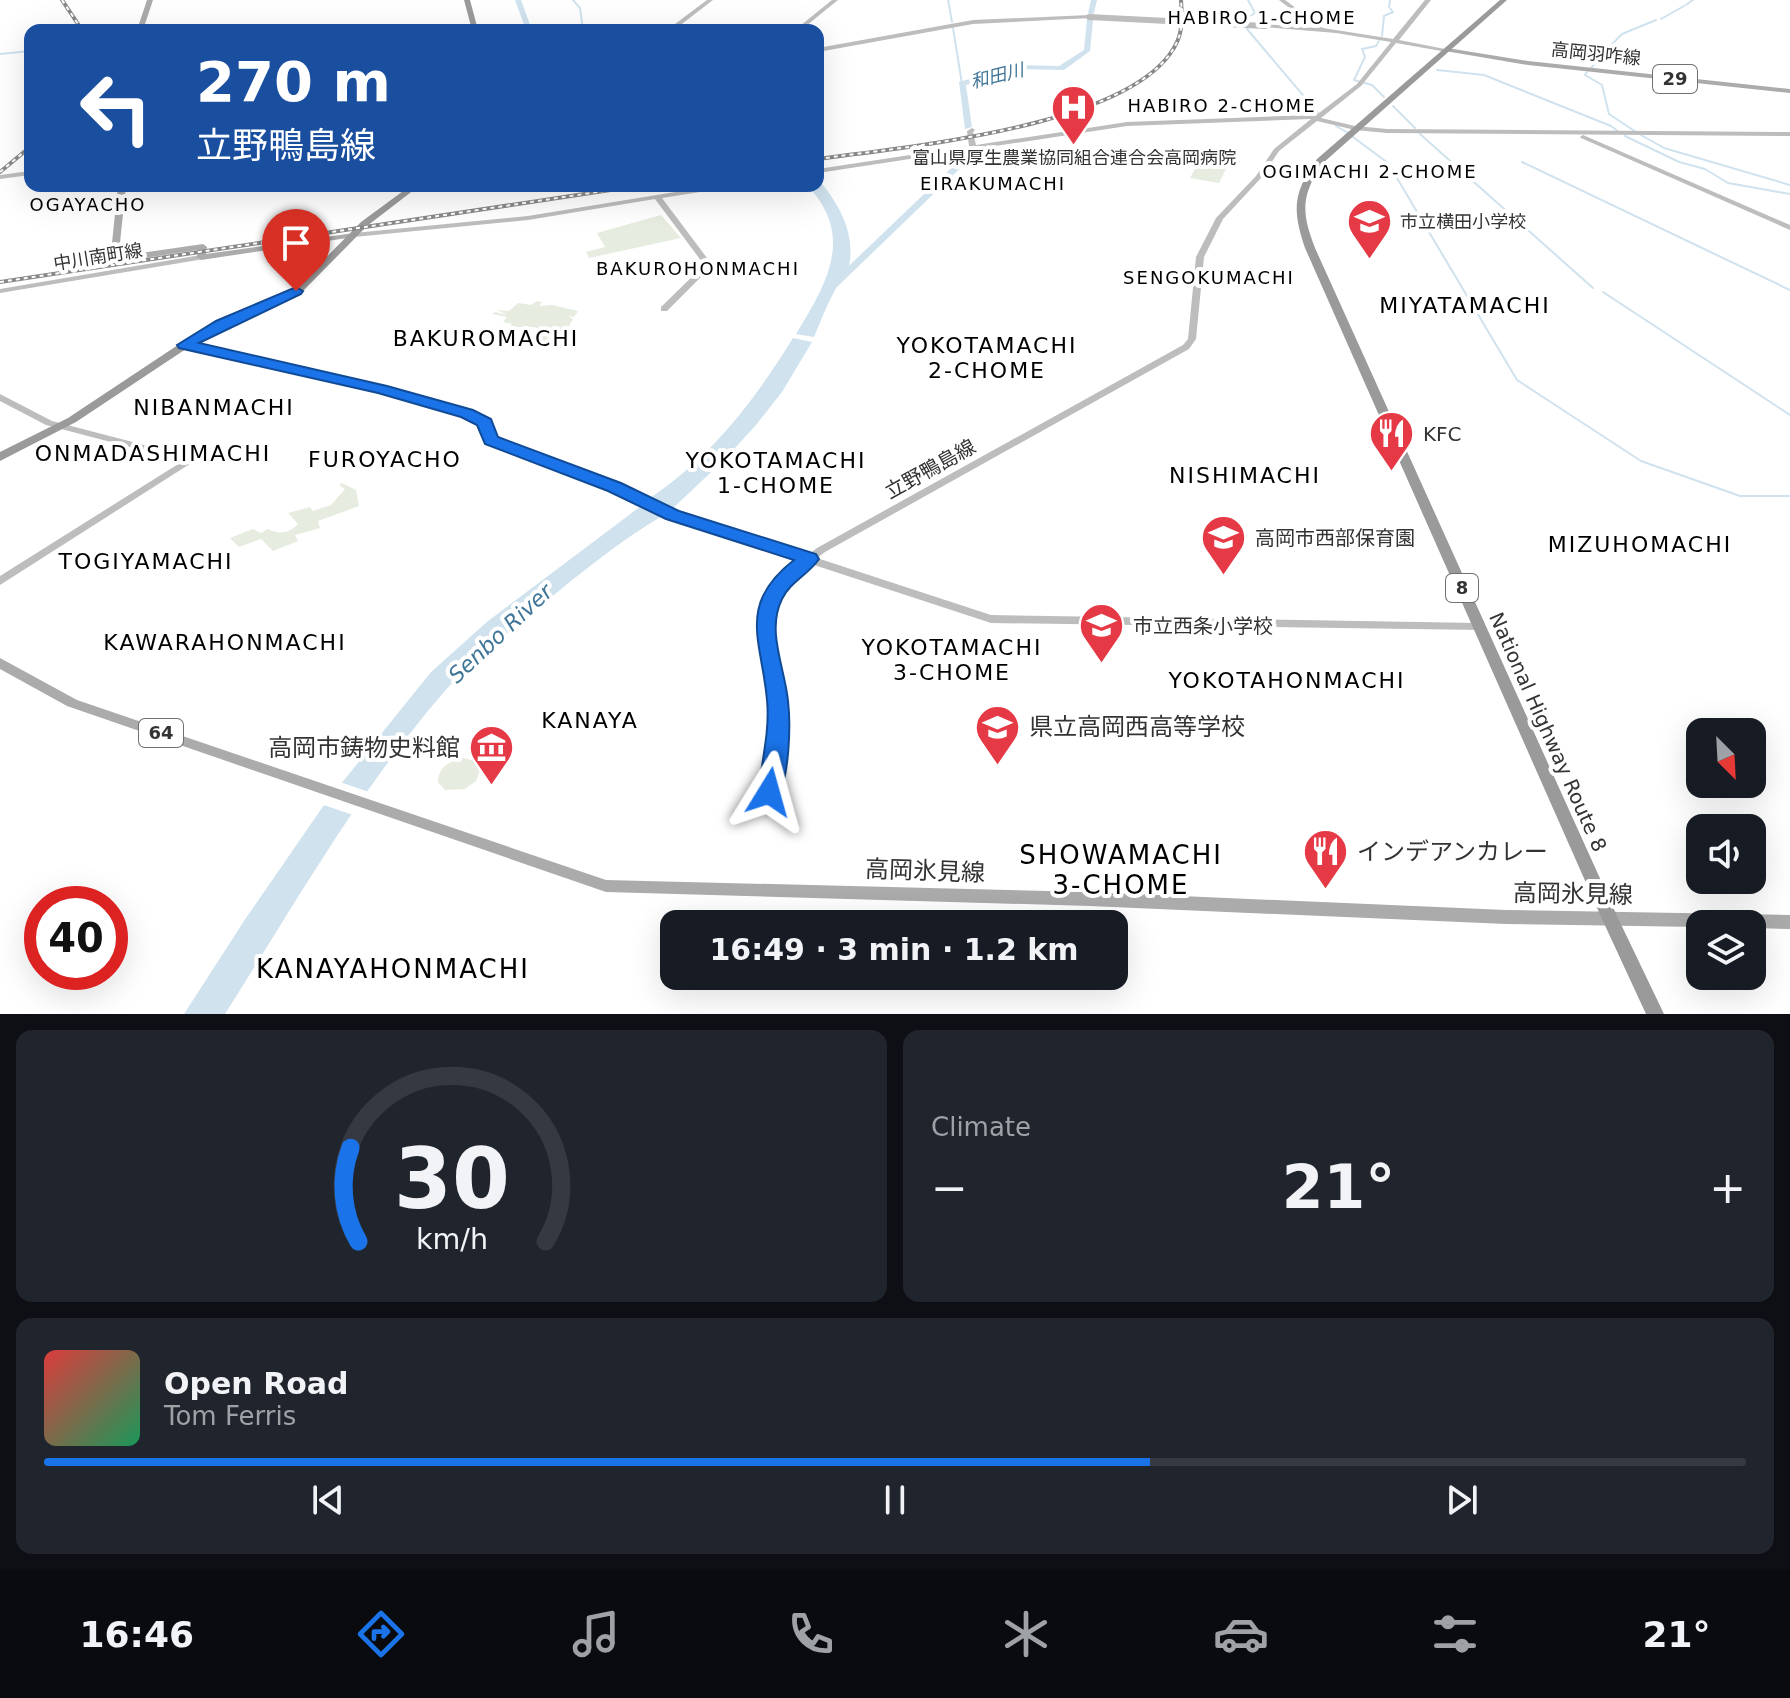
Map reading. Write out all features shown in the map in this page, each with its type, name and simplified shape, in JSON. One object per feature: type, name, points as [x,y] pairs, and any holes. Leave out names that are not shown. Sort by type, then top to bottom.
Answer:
[{"type":"highway","points":[[469,0],[475,24]]},
{"type":"highway","name":"National Highway Route 8","points":[[1504,0],[1320,161],[1306,180],[1299,203],[1299,216],[1310,248],[1478,627],[1655,1014]]},
{"type":"highway","points":[[0,457],[72,420],[222,324],[299,290],[354,235],[408,192]]},
{"type":"main road","points":[[142,24],[150,0]]},
{"type":"main road","name":"高岡羽咋線","points":[[1447,50],[1528,63],[1790,91]]},
{"type":"main road","points":[[121,192],[115,258],[354,235]]},
{"type":"main road","name":"高岡氷見線","points":[[0,663],[72,703],[606,886],[1090,899],[1610,919],[1790,922]]},
{"type":"street","points":[[678,24],[710,0]]},
{"type":"street","points":[[805,24],[835,0]]},
{"type":"street","points":[[1282,0],[1321,29]]},
{"type":"street","name":"立野鴨島線","points":[[769,792],[778,730],[778,700],[764,625],[772,596],[792,572],[809,559],[1186,347],[1192,339],[1196,315],[1200,257],[1211,231],[1259,177],[1276,150],[1360,84],[1428,0]]},
{"type":"street","points":[[824,49],[973,22],[1089,17],[1321,29],[1447,50]]},
{"type":"street","points":[[824,170],[1127,124],[1317,118],[1355,128],[1387,131],[1790,134]]},
{"type":"street","points":[[1369,118],[1374,127],[1387,131]]},
{"type":"street","points":[[972,130],[973,148]]},
{"type":"street","points":[[1578,134],[1790,228]]},
{"type":"street","points":[[0,177],[24,174]]},
{"type":"street","points":[[354,235],[528,218],[688,192]]},
{"type":"street","points":[[657,197],[706,262],[702,271],[664,309]]},
{"type":"street","name":"中川南町線","points":[[0,291],[202,252]]},
{"type":"street","points":[[185,345],[382,389],[467,413],[485,422],[491,440],[614,487],[670,513],[991,619],[1478,627]]},
{"type":"street","points":[[0,397],[49,423],[191,460],[0,581]]},
{"type":"shaded area","points":[[1201,158],[1229,163],[1219,183],[1190,178]]},
{"type":"shaded area","points":[[661,215],[681,238],[589,258],[586,252],[605,247],[597,233]]},
{"type":"shaded area","points":[[542,302],[539,306],[552,305],[578,311],[574,317],[568,316],[573,319],[559,346],[540,342],[542,337],[534,336],[554,332],[533,327],[510,327],[512,324],[503,322],[507,317],[492,314],[508,315],[497,310],[509,311],[518,303],[531,305]]},
{"type":"shaded area","points":[[342,483],[356,490],[359,506],[318,521],[320,528],[295,535],[298,541],[273,551],[261,539],[239,547],[230,538],[253,529],[261,533],[268,529],[284,532],[291,529],[298,524],[288,513],[310,507],[313,511],[331,505],[345,489],[339,485]]},
{"type":"shaded area","points":[[463,758],[475,761],[480,770],[476,781],[465,789],[445,790],[438,782],[440,772],[449,763]]},
{"type":"water","points":[[824,187],[845,222],[850,258],[848,270],[831,298],[814,337],[796,334],[818,297],[831,260],[833,242],[830,223],[812,192],[824,192]]},
{"type":"water","points":[[793,338],[812,342],[782,392],[756,425],[672,509],[650,498],[693,464],[730,426]]},
{"type":"water","name":"Senbo River","points":[[641,506],[662,516],[602,557],[492,645],[444,692],[413,729],[329,848],[225,1014],[184,1014],[324,805],[431,672],[488,621]]},
{"type":"pier","points":[[337,781],[369,792],[353,815],[321,804]]},
{"type":"waterway","points":[[518,0],[527,24]]},
{"type":"waterway","points":[[573,0],[580,8],[582,24]]},
{"type":"waterway","points":[[948,0],[952,22]]},
{"type":"waterway","name":"和田川","points":[[1091,13],[1094,0]]},
{"type":"waterway","points":[[1241,22],[1255,13],[1248,0]]},
{"type":"waterway","points":[[1382,36],[1384,16],[1393,12],[1389,7],[1390,0]]},
{"type":"waterway","points":[[1686,5],[1693,0]]},
{"type":"waterway","points":[[1661,19],[1684,6]]},
{"type":"waterway","name":"和田川","points":[[968,127],[962,84],[1017,67],[1061,68],[1087,51],[1090,20]]},
{"type":"waterway","points":[[1603,54],[1622,34],[1656,20]]},
{"type":"waterway","points":[[953,28],[962,84]]},
{"type":"waterway","points":[[1247,29],[1318,113]]},
{"type":"waterway","points":[[1379,41],[1376,46],[1362,49],[1365,57],[1354,80],[1372,85],[1384,97]]},
{"type":"waterway","points":[[0,54],[24,52]]},
{"type":"waterway","points":[[1591,68],[1601,57]]},
{"type":"waterway","points":[[1437,70],[1484,75],[1611,126],[1619,132]]},
{"type":"waterway","points":[[1587,72],[1585,75],[1602,85],[1609,114],[1636,132]]},
{"type":"waterway","points":[[1393,106],[1415,128]]},
{"type":"waterway","points":[[1336,126],[1348,133]]},
{"type":"waterway","points":[[1420,134],[1593,288]]},
{"type":"waterway","points":[[1641,135],[1664,148],[1790,185]]},
{"type":"waterway","points":[[1625,136],[1679,162],[1705,169],[1728,183],[1790,194]]},
{"type":"waterway","points":[[1353,137],[1388,163],[1517,380],[1641,461],[1740,496],[1790,496]]},
{"type":"waterway","name":"和田川","points":[[834,285],[972,153]]},
{"type":"waterway","points":[[1522,162],[1790,290]]},
{"type":"waterway","points":[[1603,292],[1790,415]]},
{"type":"railway","points":[[62,0],[78,24]]},
{"type":"railway","points":[[824,158],[904,148],[1014,128],[1068,113],[1116,94],[1154,71],[1177,42],[1181,27],[1181,0]]},
{"type":"railway","points":[[0,172],[24,152]]},
{"type":"railway","points":[[0,282],[597,192]]},
{"type":"place","name":"富山県厚生農業協同組合連合会高岡病院","points":[[1074,147]]},
{"type":"place","name":"市立横田小学校","points":[[1369,261]]},
{"type":"place","name":"KFC","points":[[1392,473]]},
{"type":"place","name":"高岡市西部保育園","points":[[1224,577]]},
{"type":"place","name":"市立西条小学校","points":[[1102,665]]},
{"type":"place","name":"県立高岡西高等学校","points":[[998,766]]},
{"type":"place","name":"高岡市鋳物史料館","points":[[491,787]]},
{"type":"place","name":"インデアンカレー","points":[[1326,891]]},
{"type":"district","name":"HABIRO 1-CHOME","points":[[1262,18]]},
{"type":"district","name":"HABIRO 2-CHOME","points":[[1222,106]]},
{"type":"district","name":"OGIMACHI 2-CHOME","points":[[1370,172]]},
{"type":"district","name":"EIRAKUMACHI","points":[[993,184]]},
{"type":"district","name":"OGAYACHO","points":[[88,205]]},
{"type":"district","name":"BAKUROHONMACHI","points":[[698,269]]},
{"type":"district","name":"SENGOKUMACHI","points":[[1209,278]]},
{"type":"district","name":"MIYATAMACHI","points":[[1465,305]]},
{"type":"district","name":"BAKUROMACHI","points":[[486,338]]},
{"type":"district","name":"YOKOTAMACHI 2-CHOME","points":[[987,358]]},
{"type":"district","name":"NIBANMACHI","points":[[214,407]]},
{"type":"district","name":"ONMADASHIMACHI","points":[[153,453]]},
{"type":"district","name":"FUROYACHO","points":[[385,459]]},
{"type":"district","name":"YOKOTAMACHI 1-CHOME","points":[[776,472]]},
{"type":"district","name":"NISHIMACHI","points":[[1245,475]]},
{"type":"district","name":"MIZUHOMACHI","points":[[1640,544]]},
{"type":"district","name":"TOGIYAMACHI","points":[[146,561]]},
{"type":"district","name":"KAWARAHONMACHI","points":[[225,642]]},
{"type":"district","name":"YOKOTAMACHI 3-CHOME","points":[[952,660]]},
{"type":"district","name":"YOKOTAHONMACHI","points":[[1287,680]]},
{"type":"district","name":"KANAYA","points":[[590,720]]},
{"type":"district","name":"SHOWAMACHI 3-CHOME","points":[[1121,870]]},
{"type":"district","name":"KANAYAHONMACHI","points":[[393,969]]},
{"type":"route","points":[[296,291],[222,324],[185,345],[382,389],[467,413],[485,422],[491,440],[614,487],[673,515],[809,559],[792,572],[772,596],[764,625],[778,700],[778,730],[769,792]]}]
